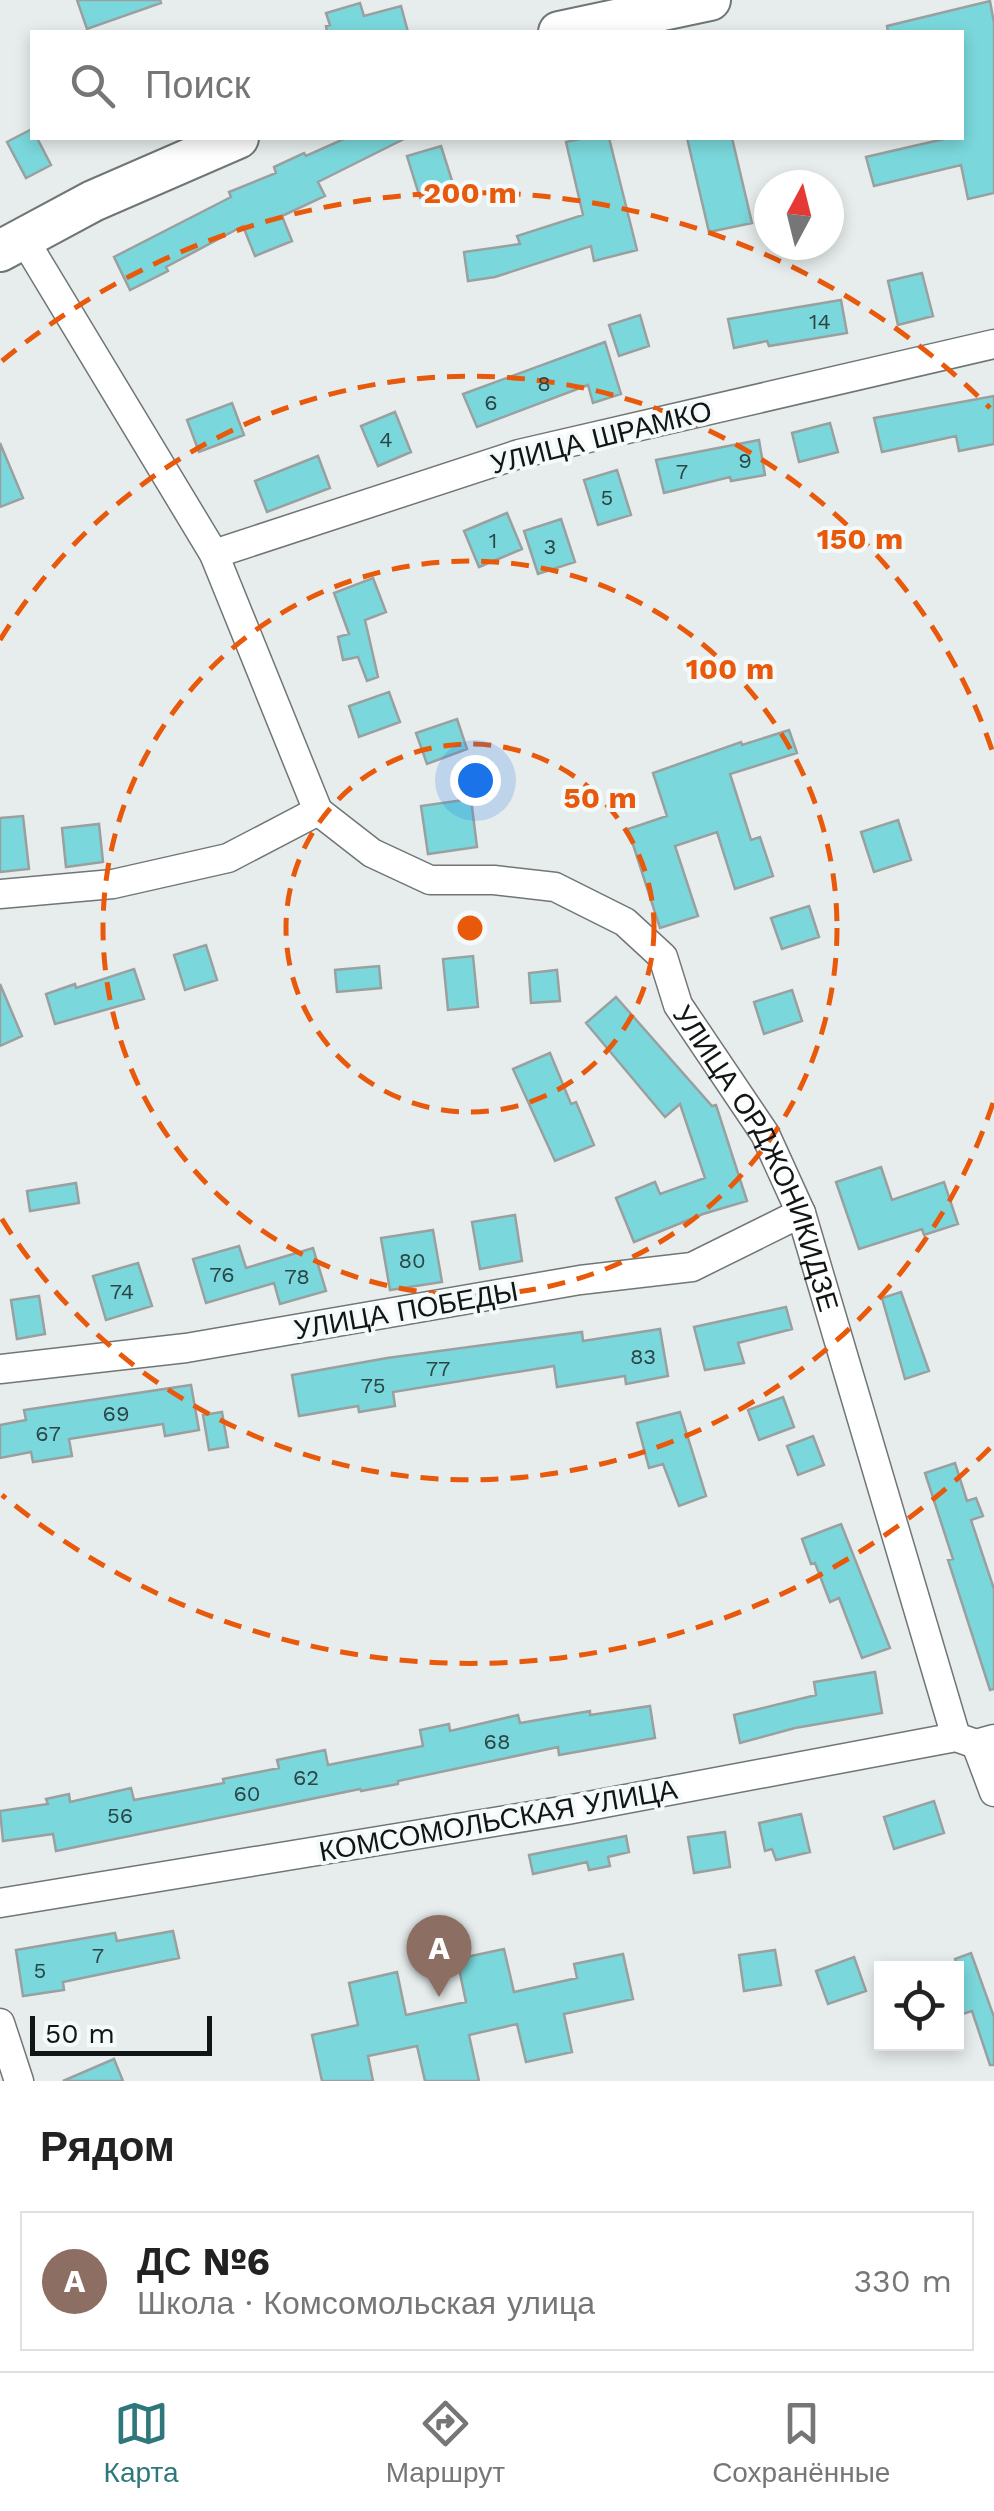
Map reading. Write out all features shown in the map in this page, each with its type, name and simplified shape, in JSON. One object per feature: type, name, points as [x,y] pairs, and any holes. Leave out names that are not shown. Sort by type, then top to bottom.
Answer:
[{"type":"street","points":[[568,30],[710,0]]},
{"type":"street","points":[[0,894],[113,884],[228,858],[318,810],[214,554],[12,246],[93,202],[233,140]]},
{"type":"street","name":"УЛИЦА ШРАМКО","points":[[214,554],[519,454],[994,344]]},
{"type":"street","name":"УЛИЦА ОРДЖОНИКИДЗЕ","points":[[318,810],[372,853],[430,880],[494,880],[554,887],[625,922],[663,957],[678,1004],[765,1134],[800,1213],[994,1792]]},
{"type":"street","name":"УЛИЦА ПОБЕДЫ","points":[[0,1369],[186,1348],[580,1280],[678,1269],[692,1266],[800,1213]]},
{"type":"street","name":"КОМСОМОЛЬСКАЯ УЛИЦА","points":[[0,1903],[975,1740]]},
{"type":"street","points":[[0,2023],[19,2081]]},
{"type":"building","points":[[77,0],[160,0],[161,3],[87,29]]},
{"type":"building","points":[[990,1],[994,23],[994,193],[968,199],[961,165],[874,186],[866,157],[939,140],[964,140],[964,30],[888,30],[887,26]]},
{"type":"building","points":[[360,3],[364,16],[401,6],[407,30],[327,30],[330,25],[326,13]]},
{"type":"building","points":[[30,130],[30,140],[38,140],[51,165],[26,178],[7,142]]},
{"type":"building","points":[[342,140],[402,140],[318,182],[325,196],[282,216],[292,241],[255,256],[243,226],[130,290],[114,257],[231,197],[229,192],[276,173],[274,167],[304,153],[306,156]]},
{"type":"building","points":[[610,140],[637,250],[594,261],[591,246],[495,277],[468,281],[464,252],[520,244],[517,236],[583,215],[566,142]]},
{"type":"building","points":[[687,140],[732,140],[752,223],[709,232]]},
{"type":"building","points":[[441,146],[454,187],[420,198],[407,156]]},
{"type":"building","points":[[922,273],[933,316],[898,325],[888,281]]},
{"type":"building","points":[[841,300],[847,333],[734,348],[728,319]]},
{"type":"building","points":[[640,315],[649,346],[619,356],[609,325]]},
{"type":"building","points":[[605,342],[621,394],[593,403],[588,385],[477,427],[463,394]]},
{"type":"building","points":[[994,396],[994,444],[959,451],[956,436],[882,452],[874,418]]},
{"type":"building","points":[[232,403],[244,435],[199,452],[187,420]]},
{"type":"building","points":[[395,412],[411,452],[378,466],[361,426]]},
{"type":"building","points":[[830,423],[838,452],[799,462],[792,433]]},
{"type":"building","points":[[759,440],[765,475],[731,481],[730,477],[664,493],[656,460]]},
{"type":"building","points":[[0,443],[23,498],[0,507]]},
{"type":"building","points":[[318,456],[330,488],[267,512],[255,481]]},
{"type":"building","points":[[617,470],[631,515],[598,525],[584,480]]},
{"type":"building","points":[[507,513],[522,549],[479,567],[464,531]]},
{"type":"building","points":[[561,519],[575,562],[538,574],[524,531]]},
{"type":"building","points":[[373,578],[386,612],[365,620],[378,677],[367,681],[358,657],[343,660],[338,637],[349,634],[334,593]]},
{"type":"building","points":[[389,692],[400,722],[359,737],[349,706]]},
{"type":"building","points":[[457,719],[467,749],[427,764],[416,733]]},
{"type":"building","points":[[789,730],[797,753],[730,774],[751,840],[760,837],[773,876],[735,889],[717,832],[675,846],[698,916],[660,928],[628,829],[667,816],[653,773],[741,742],[742,745]]},
{"type":"building","points":[[471,799],[477,847],[428,854],[421,806]]},
{"type":"building","points":[[23,816],[29,869],[0,872],[0,818]]},
{"type":"building","points":[[898,820],[911,860],[874,872],[861,832]]},
{"type":"building","points":[[99,824],[103,862],[66,867],[62,828]]},
{"type":"building","points":[[809,906],[819,937],[782,949],[771,918]]},
{"type":"building","points":[[206,945],[217,980],[185,990],[174,955]]},
{"type":"building","points":[[473,956],[478,1007],[448,1010],[443,959]]},
{"type":"building","points":[[379,966],[381,988],[337,992],[335,970]]},
{"type":"building","points":[[134,969],[144,999],[55,1024],[46,994]]},
{"type":"building","points":[[557,970],[560,1001],[531,1003],[529,973]]},
{"type":"building","points":[[0,984],[22,1036],[0,1046]]},
{"type":"building","points":[[792,990],[802,1021],[764,1034],[754,1002]]},
{"type":"building","points":[[616,997],[712,1106],[716,1105],[747,1201],[634,1242],[616,1198],[655,1182],[660,1194],[705,1178],[680,1104],[665,1117],[586,1023]]},
{"type":"building","points":[[550,1053],[571,1104],[576,1102],[594,1145],[555,1161],[513,1069]]},
{"type":"building","points":[[881,1167],[892,1200],[944,1182],[958,1224],[924,1235],[922,1229],[859,1249],[836,1182]]},
{"type":"building","points":[[76,1183],[79,1203],[30,1211],[27,1191]]},
{"type":"building","points":[[515,1215],[522,1261],[480,1269],[472,1222]]},
{"type":"building","points":[[433,1230],[442,1282],[390,1290],[381,1238]]},
{"type":"building","points":[[239,1246],[246,1268],[313,1248],[326,1291],[280,1304],[274,1283],[206,1303],[193,1259]]},
{"type":"building","points":[[138,1263],[152,1306],[106,1320],[93,1276]]},
{"type":"building","points":[[901,1292],[929,1371],[905,1379],[882,1298]]},
{"type":"building","points":[[39,1296],[45,1334],[17,1339],[11,1300]]},
{"type":"building","points":[[786,1307],[792,1329],[738,1343],[744,1363],[705,1370],[694,1327]]},
{"type":"building","points":[[660,1329],[668,1376],[626,1384],[625,1376],[557,1387],[554,1366],[393,1392],[395,1406],[359,1412],[358,1406],[299,1416],[292,1375],[582,1332],[583,1341]]},
{"type":"building","points":[[191,1385],[199,1430],[165,1436],[163,1424],[69,1439],[72,1456],[33,1462],[31,1452],[0,1458],[0,1425],[26,1420],[24,1410]]},
{"type":"building","points":[[783,1397],[794,1427],[759,1440],[748,1410]]},
{"type":"building","points":[[222,1412],[228,1447],[209,1450],[203,1415]]},
{"type":"building","points":[[680,1412],[706,1496],[679,1506],[663,1464],[649,1468],[637,1423]]},
{"type":"building","points":[[813,1436],[824,1465],[798,1475],[787,1446]]},
{"type":"building","points":[[955,1463],[967,1501],[976,1498],[983,1516],[971,1520],[994,1589],[994,1689],[990,1690],[925,1473]]},
{"type":"building","points":[[841,1524],[890,1648],[862,1658],[839,1598],[830,1602],[802,1539]]},
{"type":"building","points":[[875,1672],[882,1713],[795,1728],[740,1743],[734,1715],[816,1695],[814,1682]]},
{"type":"building","points":[[650,1706],[655,1738],[559,1755],[558,1747],[398,1784],[56,1851],[53,1834],[3,1841],[0,1811],[48,1804],[46,1799],[69,1794],[70,1802],[131,1788],[134,1800],[224,1783],[223,1779],[279,1768],[277,1760],[325,1750],[328,1765],[423,1746],[420,1730],[449,1724],[450,1731],[518,1715],[520,1723]]},
{"type":"building","points":[[934,1801],[944,1833],[894,1849],[884,1817]]},
{"type":"building","points":[[801,1814],[810,1852],[776,1860],[772,1849],[765,1851],[759,1823]]},
{"type":"building","points":[[725,1832],[730,1867],[694,1873],[688,1837]]},
{"type":"building","points":[[626,1836],[629,1852],[608,1857],[610,1866],[589,1870],[587,1862],[533,1874],[529,1855]]},
{"type":"building","points":[[173,1931],[179,1958],[63,1982],[64,1990],[23,1996],[16,1950],[115,1933],[117,1941]]},
{"type":"building","points":[[504,1949],[514,1992],[577,1978],[574,1964],[623,1954],[633,1999],[564,2014],[572,2052],[526,2062],[517,2024],[469,2035],[479,2081],[425,2081],[417,2046],[368,2056],[373,2081],[322,2081],[312,2035],[358,2025],[349,1983],[397,1972],[406,2015],[466,2002],[457,1959]]},
{"type":"building","points":[[775,1950],[781,1985],[744,1991],[739,1955]]},
{"type":"building","points":[[971,1953],[994,2017],[994,2065],[990,2065],[972,2011],[964,2014],[964,1961],[955,1959]]},
{"type":"building","points":[[854,1957],[866,1991],[828,2004],[816,1971]]},
{"type":"building","points":[[114,2059],[123,2081],[63,2081]]},
{"type":"place","name":"ДС №6","points":[[439,1997]]}]
